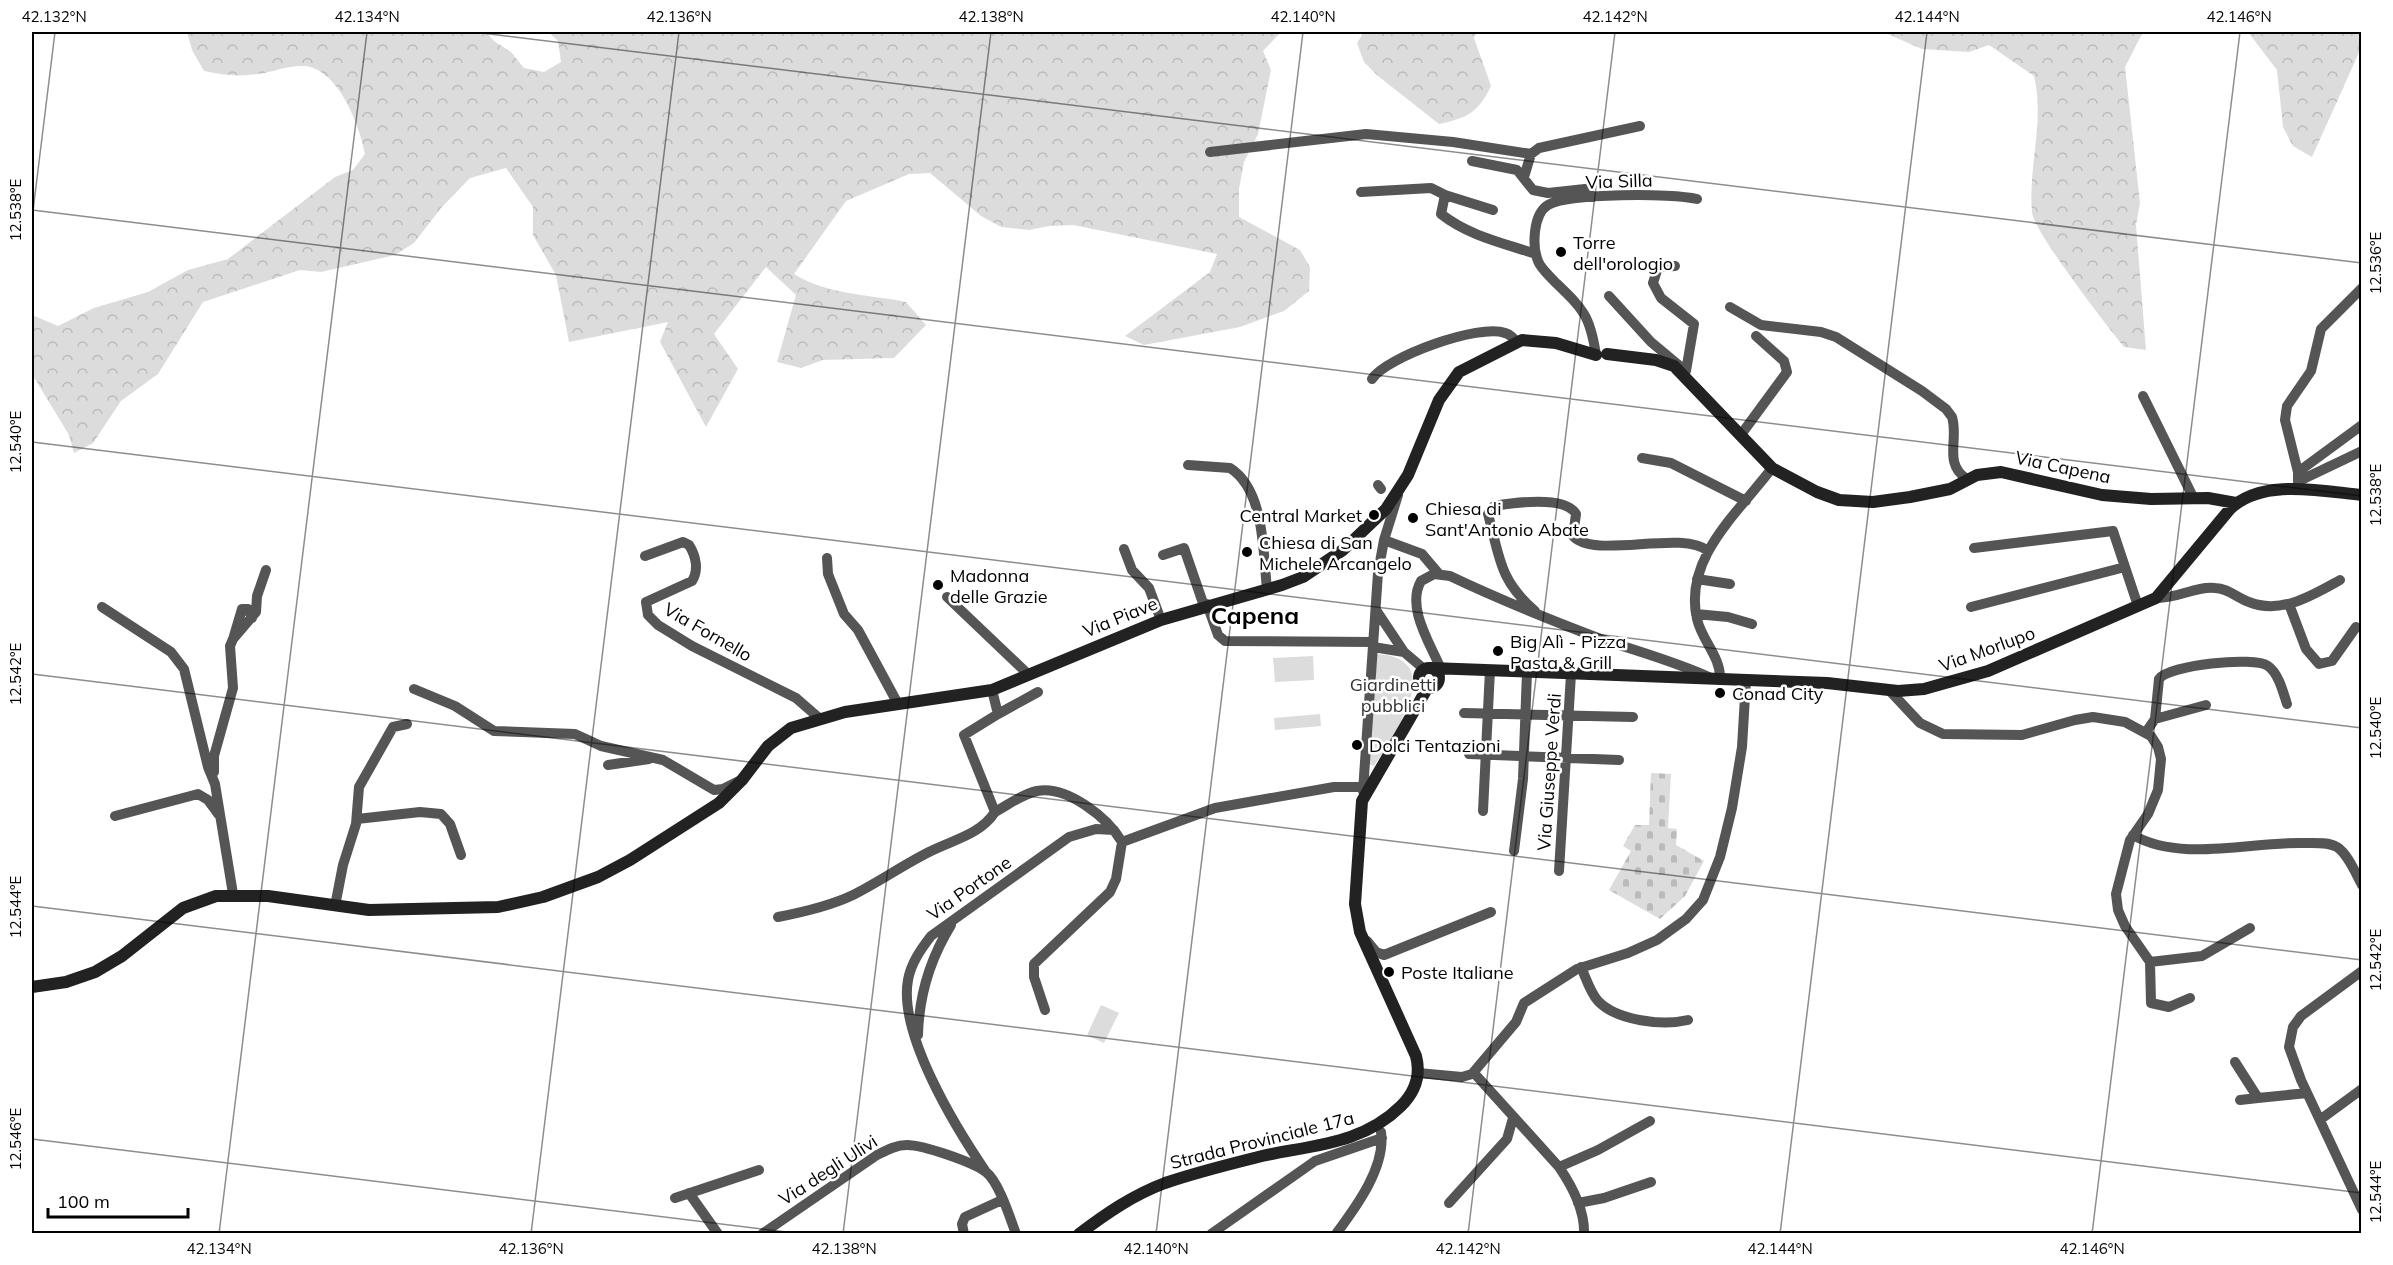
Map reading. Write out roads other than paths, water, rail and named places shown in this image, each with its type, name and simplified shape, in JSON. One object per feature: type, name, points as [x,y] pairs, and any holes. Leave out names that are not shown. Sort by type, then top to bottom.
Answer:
[{"type":"main road","name":"Via Capena","points":[[1516,342],[1553,342],[1598,354],[1660,361],[1674,366],[1684,373],[1772,468],[1824,495],[1855,502],[1920,495],[1950,489],[1967,479],[2001,472],[2102,495],[2236,503]]},
{"type":"main road","name":"Via Piave","points":[[32,987],[66,982],[95,972],[122,956],[183,908],[202,899],[232,894],[268,896],[335,906],[402,911],[508,906],[543,897],[621,866],[715,806],[742,780],[779,735],[819,718],[991,690],[1161,620],[1205,605],[1292,581],[1318,569],[1364,531],[1388,492],[1410,470],[1439,400],[1459,372],[1516,342]]},
{"type":"main road","points":[[2236,503],[2298,481],[2361,495]]},
{"type":"main road","name":"Via Morlupo","points":[[1432,668],[1835,684],[1889,690],[1924,689],[1975,677],[2156,598],[2236,503]]},
{"type":"main road","points":[[1418,1073],[1414,1051],[1386,994],[1360,932],[1355,904],[1362,801],[1438,674],[1432,668]]},
{"type":"main road","points":[[1432,685],[1463,668]]},
{"type":"main road","name":"Strada Provinciale 17a","points":[[1079,1233],[1122,1202],[1165,1183],[1242,1161],[1381,1132],[1407,1100],[1418,1073]]},
{"type":"street","points":[[1210,152],[1366,134],[1453,141],[1531,154],[1545,146],[1640,126]]},
{"type":"street","points":[[1531,154],[1524,177],[1526,185],[1533,190],[1548,193],[1585,189],[1593,197]]},
{"type":"street","points":[[1472,161],[1509,168],[1524,177]]},
{"type":"street","points":[[1361,192],[1431,188],[1493,210]]},
{"type":"street","points":[[1446,195],[1441,214],[1454,224],[1480,236],[1536,254],[1542,268],[1580,307],[1590,325],[1598,354]]},
{"type":"street","name":"Via Silla","points":[[1536,254],[1537,225],[1544,208],[1552,203],[1593,197],[1677,196],[1697,198]]},
{"type":"street","points":[[1676,266],[1658,267],[1653,283],[1661,298],[1694,324],[1684,373]]},
{"type":"street","points":[[2298,481],[2285,420],[2287,406],[2311,371],[2321,329],[2361,288]]},
{"type":"street","points":[[1609,296],[1651,342],[1684,373]]},
{"type":"street","points":[[1730,306],[1765,326],[1832,335],[1938,402],[1953,420],[1953,462],[1957,470],[1967,479]]},
{"type":"street","points":[[1372,379],[1386,365],[1470,333],[1503,332],[1516,342]]},
{"type":"street","points":[[1740,436],[1787,372],[1784,362],[1756,336]]},
{"type":"street","points":[[2143,396],[2194,499]]},
{"type":"street","points":[[2298,481],[2361,425]]},
{"type":"street","points":[[2298,481],[2361,451]]},
{"type":"street","points":[[1642,458],[1674,464],[1746,501]]},
{"type":"street","points":[[1188,465],[1230,468],[1251,494],[1260,520],[1267,589]]},
{"type":"street","points":[[1364,531],[1374,534],[1384,542],[1422,554],[1439,574],[1600,638],[1670,659],[1717,679],[1718,664],[1701,632],[1696,614],[1694,595],[1697,579],[1708,551],[1772,468]]},
{"type":"street","points":[[1362,801],[1374,630],[1388,492]]},
{"type":"street","points":[[1540,615],[1519,597],[1507,580],[1488,514],[1494,506],[1539,501],[1570,508],[1576,514],[1573,536],[1579,540],[1620,545],[1689,544],[1708,551]]},
{"type":"street","points":[[1974,548],[2113,531],[2138,606]]},
{"type":"street","name":"Via Fornello","points":[[645,556],[683,542],[690,545],[695,559],[695,576],[692,581],[646,602],[647,613],[654,622],[692,646],[796,698],[819,718]]},
{"type":"street","points":[[1163,555],[1183,544],[1205,605],[1217,632],[1225,641],[1373,645],[1404,652],[1432,668]]},
{"type":"street","points":[[1124,549],[1132,570],[1149,588],[1161,620]]},
{"type":"street","points":[[827,558],[828,574],[844,614],[858,630],[898,704]]},
{"type":"street","points":[[1971,608],[2125,567]]},
{"type":"street","points":[[232,894],[215,784],[214,756],[233,688],[230,648],[233,639],[257,609],[257,596],[266,570]]},
{"type":"street","points":[[1432,668],[1416,601],[1421,581],[1429,575],[1439,574]]},
{"type":"street","points":[[1697,579],[1730,584]]},
{"type":"street","points":[[2156,598],[2217,588],[2255,604],[2289,604],[2311,597],[2340,580]]},
{"type":"street","points":[[946,597],[1029,675]]},
{"type":"street","points":[[2289,604],[2306,649],[2319,664],[2332,661],[2356,627]]},
{"type":"street","points":[[102,607],[171,652],[180,661],[198,717],[207,764],[215,784]]},
{"type":"street","points":[[1376,610],[1404,652]]},
{"type":"street","points":[[1696,614],[1728,617],[1752,624]]},
{"type":"street","points":[[1374,630],[1389,627]]},
{"type":"street","points":[[2146,732],[2155,719],[2157,686],[2160,676],[2166,671],[2246,661],[2263,663],[2274,673],[2287,704]]},
{"type":"street","points":[[1483,811],[1490,670]]},
{"type":"street","points":[[1514,851],[1524,756],[1527,672]]},
{"type":"street","name":"Via Giuseppe Verdi","points":[[1559,872],[1571,674]]},
{"type":"street","points":[[1418,1073],[1462,1077],[1474,1072],[1516,1022],[1524,1004],[1581,967],[1628,953],[1657,940],[1691,914],[1706,895],[1720,857],[1734,798],[1743,737],[1746,680]]},
{"type":"street","points":[[414,688],[455,706],[494,731],[570,733],[601,746],[663,760],[714,790],[723,789],[742,780]]},
{"type":"street","points":[[991,690],[998,714]]},
{"type":"street","points":[[1889,690],[1920,723],[1943,734],[2022,735],[2093,717],[2118,720],[2146,732],[2158,747],[2160,776],[2153,804],[2133,835],[2117,882],[2117,903],[2129,934],[2150,962],[2149,995],[2153,1005],[2171,1007],[2190,998]]},
{"type":"street","points":[[995,812],[964,735],[1038,692]]},
{"type":"street","points":[[2155,719],[2206,705]]},
{"type":"street","points":[[1464,713],[1633,717]]},
{"type":"street","points":[[335,906],[357,819],[360,783],[393,727],[407,724]]},
{"type":"street","points":[[1469,754],[1619,760]]},
{"type":"street","points":[[608,765],[641,759],[663,760]]},
{"type":"street","points":[[1122,842],[1207,811],[1334,787],[1363,787]]},
{"type":"street","points":[[778,916],[819,907],[854,894],[924,854],[974,832],[995,812],[1029,793],[1048,791],[1077,802],[1114,830],[1122,842],[1112,890],[1034,964],[1034,977],[1045,1010]]},
{"type":"street","points":[[115,816],[198,794],[208,800],[221,818]]},
{"type":"street","points":[[357,819],[431,812],[441,814],[450,824],[461,855]]},
{"type":"street","name":"Via Portone","points":[[986,1172],[940,1095],[911,1023],[908,980],[918,953],[931,936],[1069,837],[1096,829],[1114,830]]},
{"type":"street","points":[[2133,835],[2149,843],[2195,848],[2283,842],[2329,844],[2342,851],[2361,885]]},
{"type":"street","points":[[1360,932],[1374,951],[1384,955],[1491,912]]},
{"type":"street","points":[[918,1042],[919,1008],[932,960],[954,919]]},
{"type":"street","points":[[2150,962],[2202,956],[2250,928]]},
{"type":"street","points":[[1581,967],[1594,996],[1610,1009],[1658,1023],[1688,1020]]},
{"type":"street","points":[[2361,971],[2301,1016],[2293,1028],[2290,1052],[2361,1210]]},
{"type":"street","points":[[2235,1062],[2258,1098]]},
{"type":"street","points":[[1474,1072],[1558,1167],[1578,1203],[1584,1233]]},
{"type":"street","points":[[2320,1119],[2361,1089]]},
{"type":"street","points":[[2240,1100],[2307,1093]]},
{"type":"street","points":[[1449,1203],[1507,1139],[1513,1118]]},
{"type":"street","points":[[1558,1167],[1598,1150],[1650,1121]]},
{"type":"street","points":[[1211,1233],[1315,1161],[1381,1132],[1378,1163],[1336,1233]]},
{"type":"street","name":"Via degli Ulivi","points":[[762,1233],[894,1147],[915,1145],[986,1172]]},
{"type":"street","points":[[675,1198],[759,1170]]},
{"type":"street","points":[[986,1172],[1002,1200],[1016,1233]]},
{"type":"street","points":[[1578,1203],[1600,1200],[1651,1182]]},
{"type":"street","points":[[688,1193],[718,1233]]},
{"type":"street","points":[[964,1233],[962,1224],[965,1217],[1002,1200]]},
{"type":"place","name":"Torre dell'orologio","points":[[1561,252]]},
{"type":"place","name":"Central Market","points":[[1374,515]]},
{"type":"place","name":"Chiesa di Sant'Antonio Abate","points":[[1413,518]]},
{"type":"place","name":"Chiesa di San Michele Arcangelo","points":[[1247,552]]},
{"type":"place","name":"Madonna delle Grazie","points":[[938,585]]},
{"type":"place","name":"Big Alì - Pizza Pasta & Grill","points":[[1498,651]]},
{"type":"place","name":"Conad City","points":[[1720,693]]},
{"type":"place","name":"Dolci Tentazioni","points":[[1357,745]]},
{"type":"place","name":"Poste Italiane","points":[[1389,972]]},
{"type":"district","name":"Capena","points":[[1255,615]]},
{"type":"park label","name":"Giardinetti pubblici","points":[[1393,694]]}]
